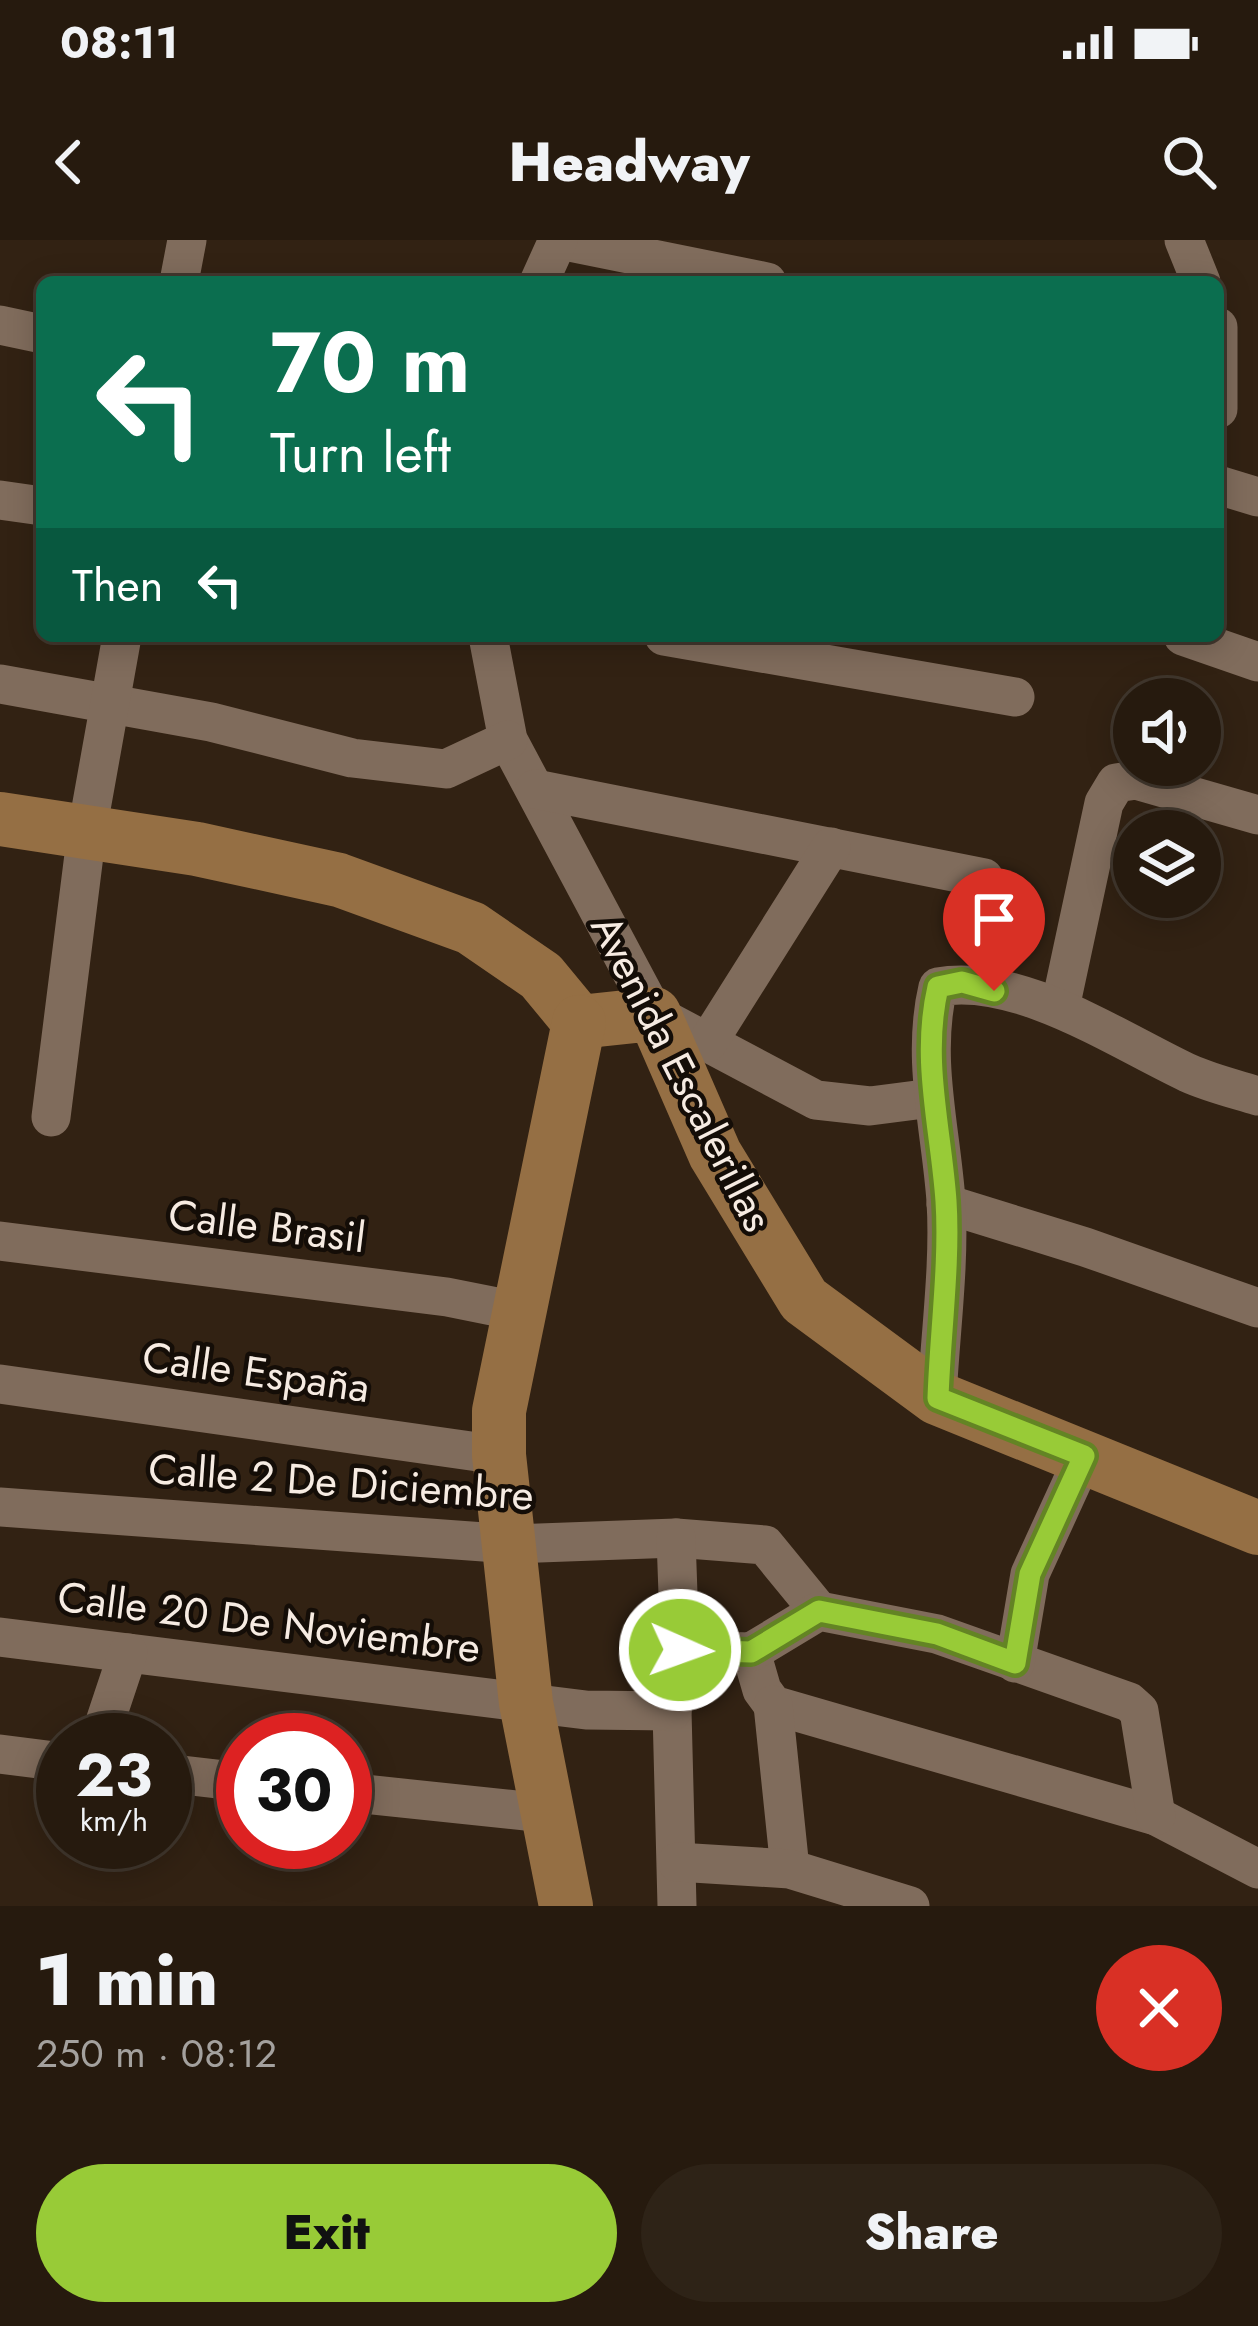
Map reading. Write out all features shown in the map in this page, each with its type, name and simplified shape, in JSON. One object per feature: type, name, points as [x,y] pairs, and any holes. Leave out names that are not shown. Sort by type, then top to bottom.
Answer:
[{"type":"main road","name":"Avenida Escalerillas","points":[[7,829],[87,831],[339,880],[471,928],[541,976],[579,1022]]},
{"type":"main road","name":"Avenida Escalerillas","points":[[654,1014],[715,1154],[804,1300],[938,1398],[1258,1528]]},
{"type":"main road","points":[[566,1906],[526,1703],[499,1455],[500,1411],[579,1022],[654,1014]]},
{"type":"street","points":[[180,276],[187,240]]},
{"type":"street","points":[[542,276],[559,240],[737,276]]},
{"type":"street","points":[[1184,240],[1199,276]]},
{"type":"street","points":[[0,325],[36,333]]},
{"type":"street","points":[[1224,487],[1258,497]]},
{"type":"street","points":[[0,500],[36,505]]},
{"type":"street","points":[[51,1117],[87,831],[121,642]]},
{"type":"street","name":"Avenida Escalerillas","points":[[489,642],[508,740],[654,1014]]},
{"type":"street","points":[[699,642],[1015,697]]},
{"type":"street","points":[[1200,642],[1258,662]]},
{"type":"street","points":[[0,684],[111,702],[352,758],[446,769],[508,740]]},
{"type":"street","points":[[1060,1008],[1104,803],[1116,783],[1136,780],[1258,815]]},
{"type":"street","points":[[535,789],[984,878]]},
{"type":"street","points":[[708,1042],[831,848]]},
{"type":"street","points":[[938,1398],[946,1204],[932,1098],[932,1014],[938,987],[962,982],[1060,1008],[1192,1075],[1258,1096]]},
{"type":"street","points":[[654,1014],[816,1100],[870,1106],[932,1098]]},
{"type":"street","points":[[946,1204],[1084,1246],[1258,1308]]},
{"type":"street","name":"Calle Brasil","points":[[0,1241],[447,1297],[522,1312]]},
{"type":"street","name":"Calle España","points":[[0,1384],[499,1455]]},
{"type":"street","points":[[1015,1663],[1030,1574],[1084,1456]]},
{"type":"street","name":"Calle 2 De Diciembre","points":[[0,1507],[512,1544],[676,1538],[765,1545],[819,1611]]},
{"type":"street","points":[[676,1538],[680,1650],[672,1711],[677,1906]]},
{"type":"street","points":[[680,1650],[751,1652],[819,1611],[937,1634],[1129,1702],[1139,1711],[1156,1816]]},
{"type":"street","name":"Calle 20 De Noviembre","points":[[0,1637],[586,1710],[672,1711]]},
{"type":"street","points":[[751,1652],[762,1690],[773,1705],[790,1869]]},
{"type":"street","points":[[108,1713],[128,1653]]},
{"type":"street","points":[[773,1705],[1156,1816],[1258,1869]]},
{"type":"street","points":[[0,1754],[36,1759]]},
{"type":"street","points":[[372,1795],[545,1813]]},
{"type":"street","points":[[676,1862],[790,1869],[910,1906]]},
{"type":"route","points":[[680,1650],[751,1652],[819,1611],[937,1634],[1015,1663],[1030,1574],[1084,1456],[938,1398],[946,1204],[932,1098],[932,1014],[938,987],[962,982],[994,991]]}]
